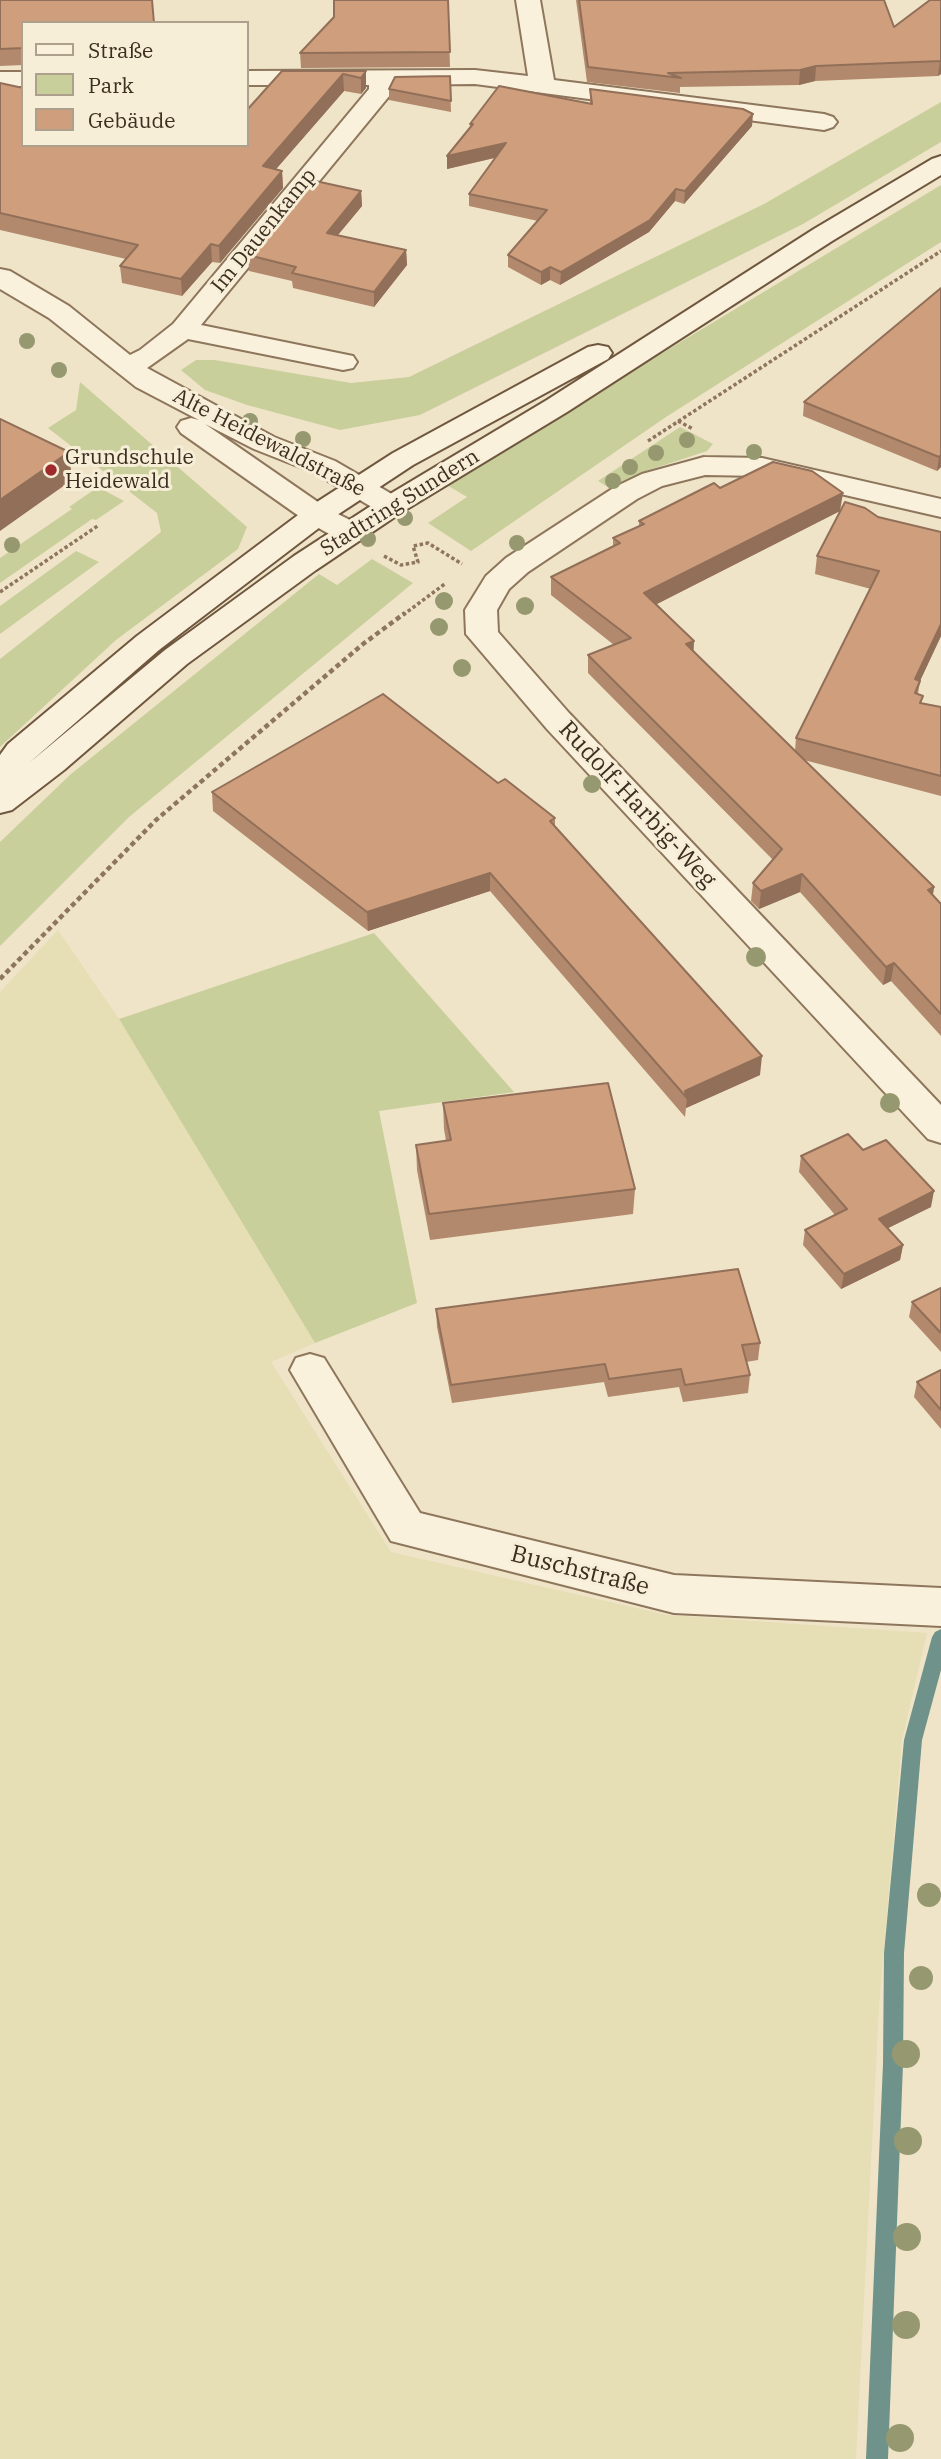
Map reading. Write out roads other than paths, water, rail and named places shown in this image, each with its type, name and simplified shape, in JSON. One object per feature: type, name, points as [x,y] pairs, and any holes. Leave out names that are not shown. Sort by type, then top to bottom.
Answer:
[{"type":"street","points":[[528,0],[542,84]]},
{"type":"street","name":"Im Dauenkamp","points":[[137,374],[150,356],[183,330],[380,90],[381,77]]},
{"type":"street","points":[[248,78],[475,77],[824,122]]},
{"type":"street","points":[[0,79],[21,79]]},
{"type":"street","name":"Stadtring Sundern","points":[[0,802],[52,762],[176,657],[351,533],[557,406],[823,235],[941,164]]},
{"type":"street","name":"Stadtring Sundern","points":[[0,778],[20,752],[148,643],[358,487],[532,387],[823,235]]},
{"type":"street","name":"Alte Heidewaldstraße","points":[[0,277],[59,312],[137,374],[264,443],[325,467],[391,506]]},
{"type":"street","points":[[183,330],[344,362]]},
{"type":"street","name":"Alte Heidewaldstraße","points":[[137,374],[168,410],[317,515],[351,533]]},
{"type":"street","name":"Rudolf-Harbig-Weg","points":[[941,508],[762,467],[704,466],[652,480],[626,493],[517,565],[497,583],[481,610],[482,634],[558,721],[941,1129]]},
{"type":"street","name":"Buschstraße","points":[[310,1370],[406,1528],[674,1594],[941,1607]]},
{"type":"waterway","points":[[877,2459],[893,2064],[894,1953],[913,1740],[941,1637]]},
{"type":"place","name":"Grundschule Heidewald","points":[[51,470]]}]
